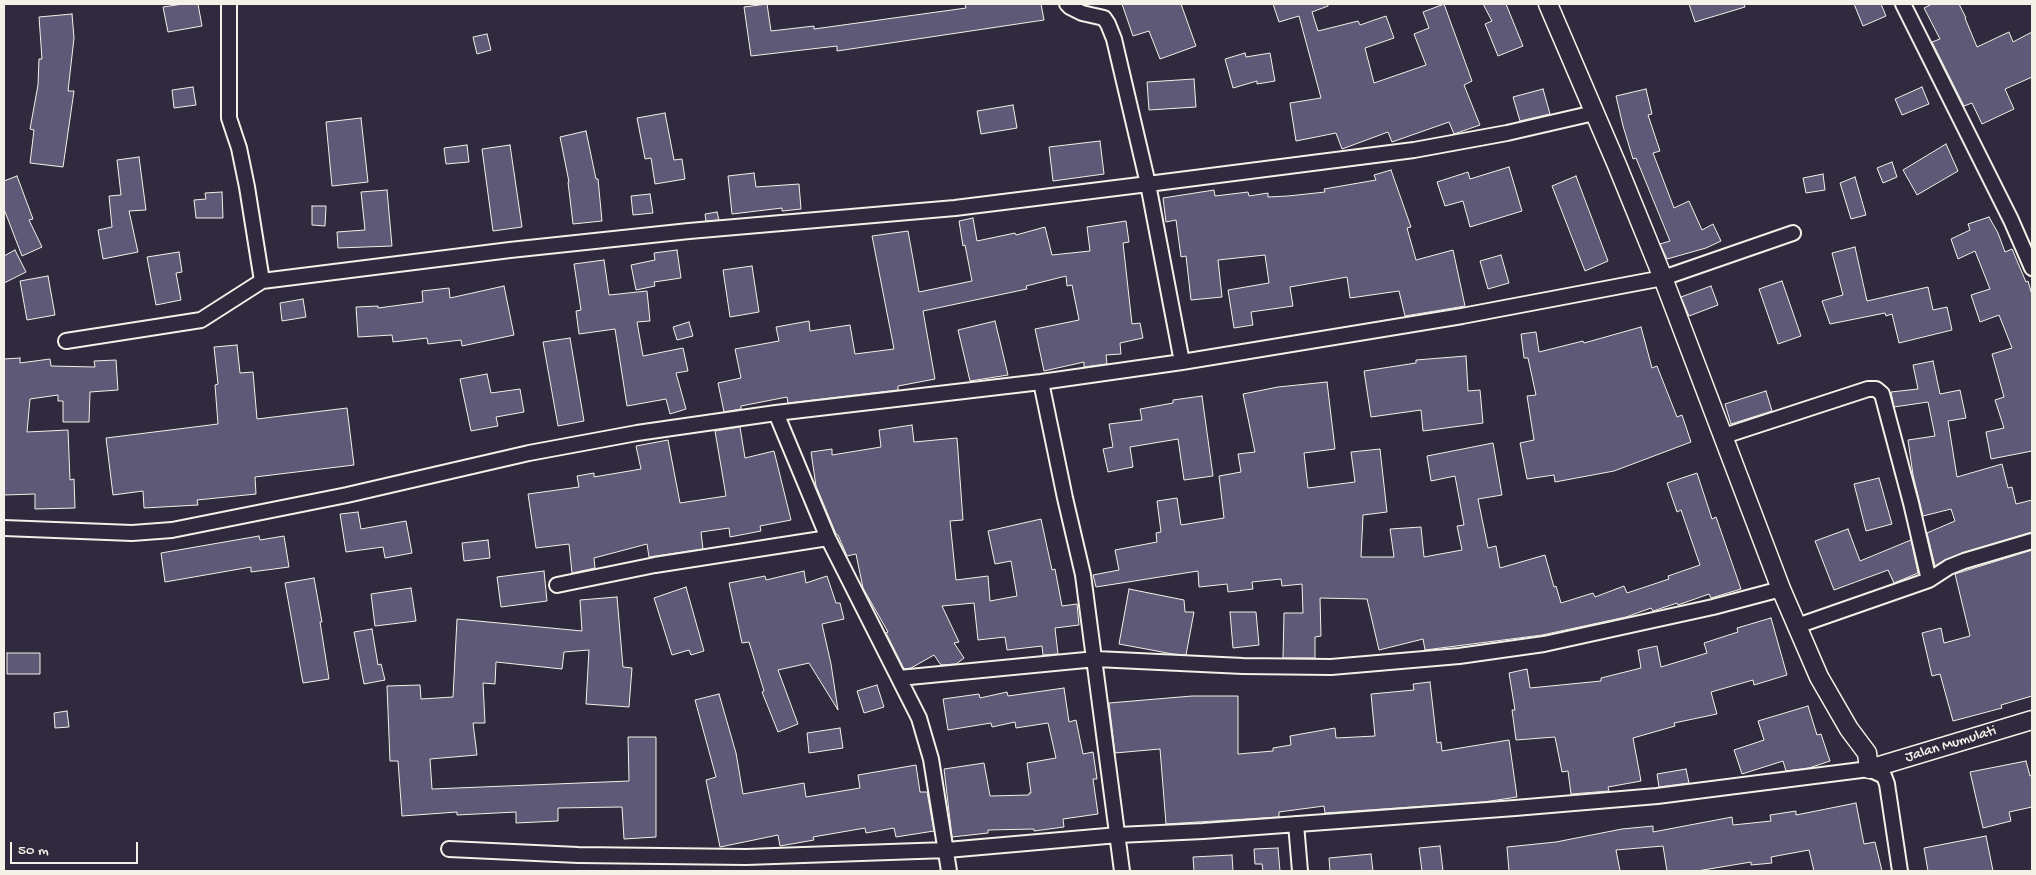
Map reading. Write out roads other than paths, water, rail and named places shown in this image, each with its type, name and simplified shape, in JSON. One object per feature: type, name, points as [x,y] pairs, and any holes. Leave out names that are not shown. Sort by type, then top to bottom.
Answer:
[{"type":"street","points":[[229,4],[229,118],[239,148],[247,187],[262,281]]},
{"type":"street","points":[[1067,4],[1082,13],[1104,18],[1114,39],[1148,184],[1182,362]]},
{"type":"street","points":[[1548,4],[1663,278],[1781,589],[1819,677],[1849,729],[1867,753],[1869,769]]},
{"type":"street","points":[[1903,4],[2011,220],[2032,268]]},
{"type":"street","points":[[66,341],[201,320],[262,281],[510,250],[689,231],[955,208],[1148,184],[1414,150],[1507,133],[1594,113]]},
{"type":"street","points":[[4,528],[132,533],[172,530],[347,495],[530,453],[638,433],[776,413],[1041,382],[1182,362],[1462,316],[1663,278],[1793,233]]},
{"type":"street","points":[[1041,382],[1083,575],[1096,659],[1122,871]]},
{"type":"street","points":[[1724,436],[1868,389],[1876,389],[1882,394],[1911,502],[1929,580]]},
{"type":"street","points":[[776,413],[828,538],[919,718],[926,739],[947,850],[949,871]]},
{"type":"street","points":[[556,585],[655,565],[828,538]]},
{"type":"street","points":[[1797,626],[1929,580],[1956,564],[2032,541]]},
{"type":"street","points":[[899,678],[1096,659],[1243,666],[1331,667],[1459,656],[1544,644],[1713,607],[1781,589]]},
{"type":"street","name":"Jalan Mumulati","points":[[1869,769],[2032,720]]},
{"type":"street","points":[[450,849],[578,855],[746,857],[947,850],[1118,835],[1296,824],[1657,796],[1869,769],[1884,776],[1887,784],[1900,871]]},
{"type":"street","points":[[1296,824],[1300,871]]}]
